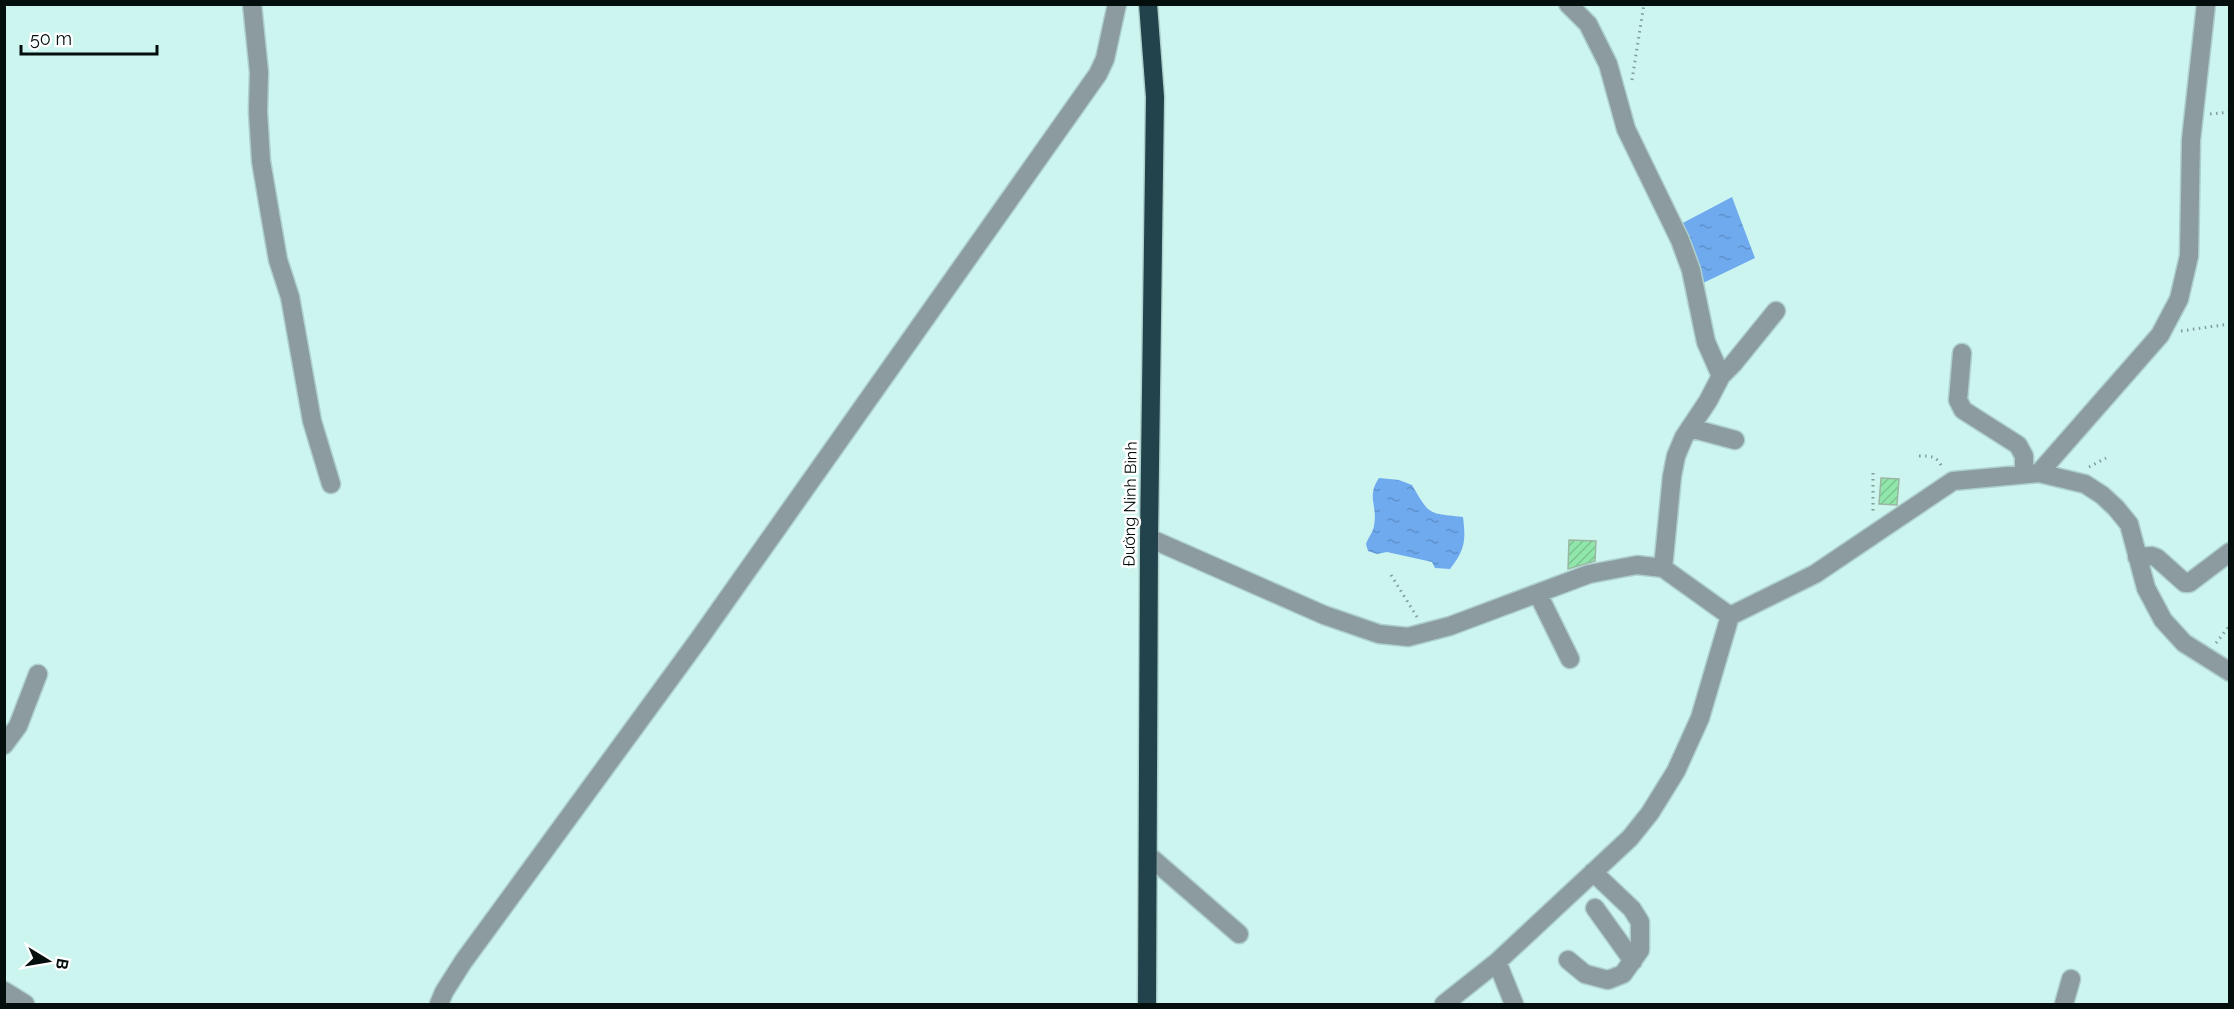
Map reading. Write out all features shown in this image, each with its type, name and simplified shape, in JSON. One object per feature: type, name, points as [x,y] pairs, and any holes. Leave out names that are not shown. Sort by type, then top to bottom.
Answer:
[{"type":"highway","name":"Đường Ninh Bình","points":[[1147,1005],[1149,538],[1155,97],[1148,4]]},
{"type":"street","points":[[252,4],[259,72],[258,112],[261,161],[278,260],[290,297],[312,421],[331,484]]},
{"type":"street","points":[[439,1005],[444,992],[463,962],[699,639],[1098,74],[1106,58],[1117,4]]},
{"type":"street","points":[[1568,4],[1588,24],[1608,64],[1626,129],[1680,240],[1691,270],[1706,342],[1721,376]]},
{"type":"street","points":[[2031,473],[2160,335],[2179,299],[2189,256],[2191,140],[2206,4]]},
{"type":"street","points":[[1663,568],[1676,456],[1721,376],[1776,310]]},
{"type":"street","points":[[1962,353],[1959,404],[1963,410],[2010,438],[2022,450],[2025,464],[2031,473]]},
{"type":"street","points":[[1690,428],[1735,440]]},
{"type":"street","points":[[1444,1005],[1497,962],[1630,838],[1650,813],[1676,771],[1700,718],[1730,616],[1815,574],[1946,484],[1964,478],[2031,473],[2085,484],[2102,495],[2129,524],[2146,588],[2163,620],[2184,643],[2229,672]]},
{"type":"street","points":[[1149,538],[1324,615],[1379,634],[1408,637],[1426,633],[1590,574],[1637,565],[1663,568],[1730,616]]},
{"type":"street","points":[[2138,557],[2157,558],[2185,583],[2189,583],[2229,552]]},
{"type":"street","points":[[1538,594],[1570,659]]},
{"type":"street","points":[[4,745],[18,726],[38,674]]},
{"type":"street","points":[[1148,855],[1239,934]]},
{"type":"street","points":[[1568,960],[1585,974],[1608,980],[1620,977],[1640,950],[1640,922],[1632,909],[1593,872]]},
{"type":"street","points":[[1595,908],[1633,961]]},
{"type":"street","points":[[1497,962],[1514,1005]]},
{"type":"street","points":[[2064,1005],[2070,979]]},
{"type":"street","points":[[4,991],[25,1005]]},
{"type":"path","points":[[1631,85],[1644,4]]},
{"type":"path","points":[[2168,321],[2184,332],[2229,324]]},
{"type":"path","points":[[1919,456],[1933,457],[1940,462],[1946,484]]},
{"type":"path","points":[[1873,473],[1872,509],[1879,530]]},
{"type":"path","points":[[1391,575],[1426,633]]},
{"type":"water","points":[[1732,197],[1755,258],[1699,285],[1677,226]]},
{"type":"water","points":[[1379,478],[1399,480],[1412,485],[1431,511],[1463,517],[1463,545],[1450,569],[1435,568],[1432,562],[1387,552],[1377,554],[1368,551],[1366,544],[1375,519],[1373,491]]},
{"type":"building","points":[[1881,478],[1899,479],[1897,505],[1879,504]]},
{"type":"building","points":[[1569,540],[1596,541],[1595,561],[1568,569]]}]
